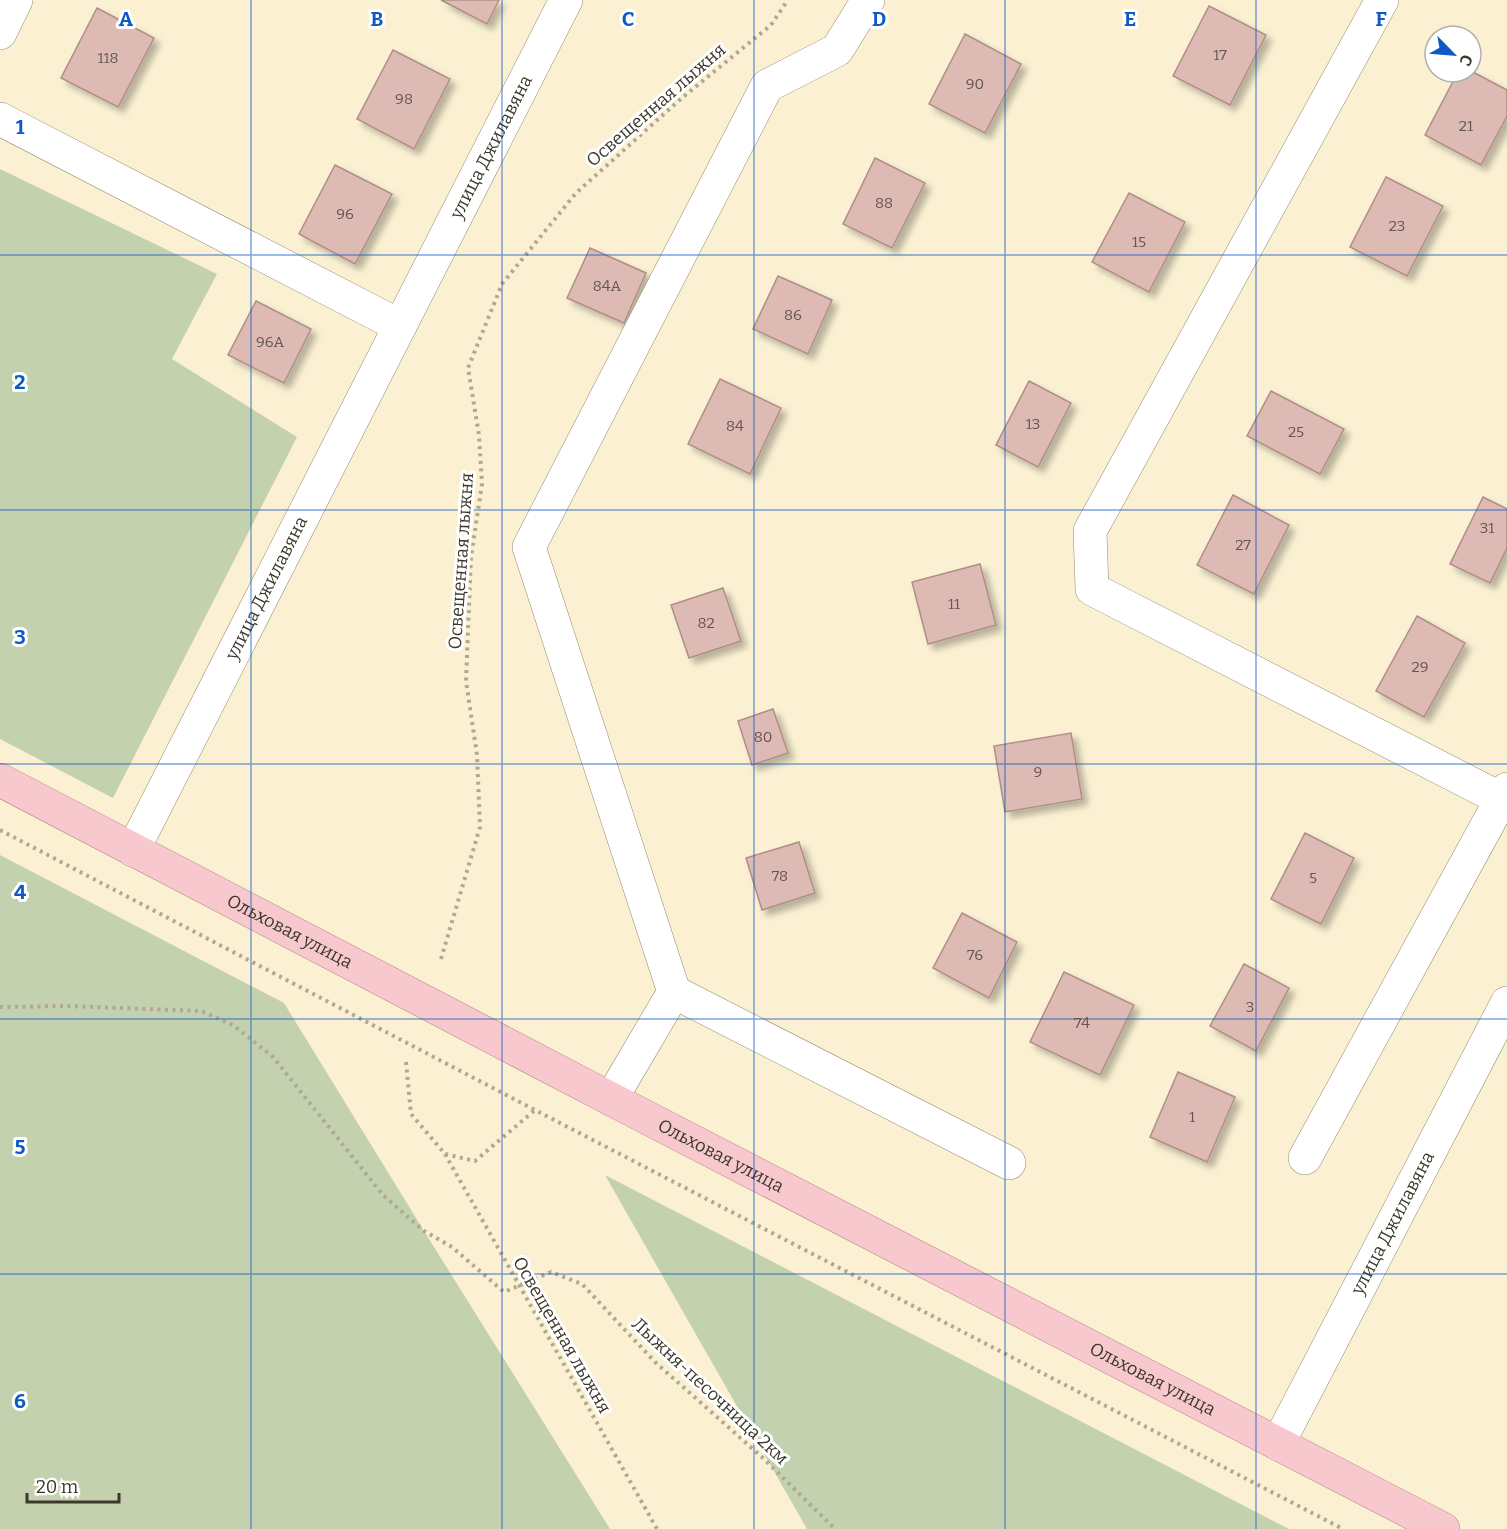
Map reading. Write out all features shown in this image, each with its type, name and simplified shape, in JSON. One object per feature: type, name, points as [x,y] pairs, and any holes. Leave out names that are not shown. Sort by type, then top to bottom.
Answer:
[{"type":"main road","name":"Ольховая улица","points":[[0,780],[610,1099],[1443,1529]]},
{"type":"street","points":[[0,33],[16,0]]},
{"type":"street","name":"улица Джилавяна","points":[[133,850],[566,0]]},
{"type":"street","points":[[868,0],[837,50],[767,86],[530,547],[674,992],[1009,1162]]},
{"type":"street","points":[[1305,1158],[1505,797],[1092,589],[1090,531],[1382,0]]},
{"type":"street","points":[[0,119],[400,326]]},
{"type":"street","points":[[610,1099],[674,992]]},
{"type":"street","name":"улица Джилавяна","points":[[1278,1444],[1507,1003]]},
{"type":"path","name":"Освещенная лыжня","points":[[441,959],[480,827],[477,755],[466,681],[471,557],[482,484],[479,435],[468,368],[502,284],[576,194],[683,97],[771,25],[788,0]]},
{"type":"path","points":[[0,830],[1343,1529]]},
{"type":"path","name":"Лыжня-песочница 2км","points":[[0,1007],[67,1006],[201,1011],[233,1025],[273,1057],[382,1196],[424,1232],[452,1247],[504,1292],[551,1272],[582,1284],[655,1362],[763,1458],[835,1529]]},
{"type":"path","name":"Освещенная лыжня","points":[[406,1062],[411,1114],[445,1154],[657,1529]]},
{"type":"path","points":[[445,1154],[475,1161],[535,1110]]},
{"type":"green space","points":[[0,169],[217,274],[172,359],[297,437],[113,798],[0,739]]},
{"type":"green space","points":[[0,855],[284,1003],[610,1529],[0,1529]]},
{"type":"green space","points":[[605,1175],[1289,1529],[807,1529]]},
{"type":"building","points":[[441,0],[499,0],[487,24]]},
{"type":"building","points":[[1209,6],[1266,35],[1230,105],[1173,76]]},
{"type":"building","points":[[97,8],[154,38],[118,107],[61,78]]},
{"type":"building","points":[[965,34],[1021,64],[985,133],[929,104]]},
{"type":"building","points":[[393,50],[450,79],[414,149],[357,119]]},
{"type":"building","points":[[1483,77],[1507,90],[1507,116],[1481,165],[1425,135],[1452,84],[1483,84]]},
{"type":"building","points":[[875,158],[925,183],[892,248],[843,224]]},
{"type":"building","points":[[335,165],[392,194],[355,264],[299,234]]},
{"type":"building","points":[[1386,177],[1443,206],[1407,276],[1350,247]]},
{"type":"building","points":[[1129,193],[1185,222],[1149,292],[1092,262]]},
{"type":"building","points":[[590,248],[646,273],[624,323],[567,298]]},
{"type":"building","points":[[778,276],[832,300],[808,354],[753,329]]},
{"type":"building","points":[[256,301],[311,329],[284,383],[228,355]]},
{"type":"building","points":[[720,379],[781,408],[750,474],[688,444]]},
{"type":"building","points":[[1029,381],[1071,403],[1038,467],[996,445]]},
{"type":"building","points":[[1271,391],[1344,429],[1320,474],[1247,436]]},
{"type":"building","points":[[1233,495],[1289,525],[1254,594],[1197,565]]},
{"type":"building","points":[[1483,497],[1507,509],[1507,548],[1490,583],[1450,564]]},
{"type":"building","points":[[980,564],[996,625],[928,644],[912,582]]},
{"type":"building","points":[[723,588],[741,641],[689,658],[671,605]]},
{"type":"building","points":[[1417,616],[1465,643],[1424,717],[1376,691]]},
{"type":"building","points":[[773,709],[788,753],[752,765],[738,721]]},
{"type":"building","points":[[1071,733],[1082,799],[1005,812],[994,746]]},
{"type":"building","points":[[1305,833],[1354,858],[1321,924],[1271,899]]},
{"type":"building","points":[[799,842],[815,893],[762,910],[746,858]]},
{"type":"building","points":[[962,913],[1017,942],[989,998],[933,968]]},
{"type":"building","points":[[1244,964],[1289,988],[1256,1051],[1210,1026]]},
{"type":"building","points":[[1064,972],[1134,1005],[1100,1075],[1030,1042]]},
{"type":"building","points":[[1178,1072],[1235,1097],[1207,1162],[1150,1137]]}]
